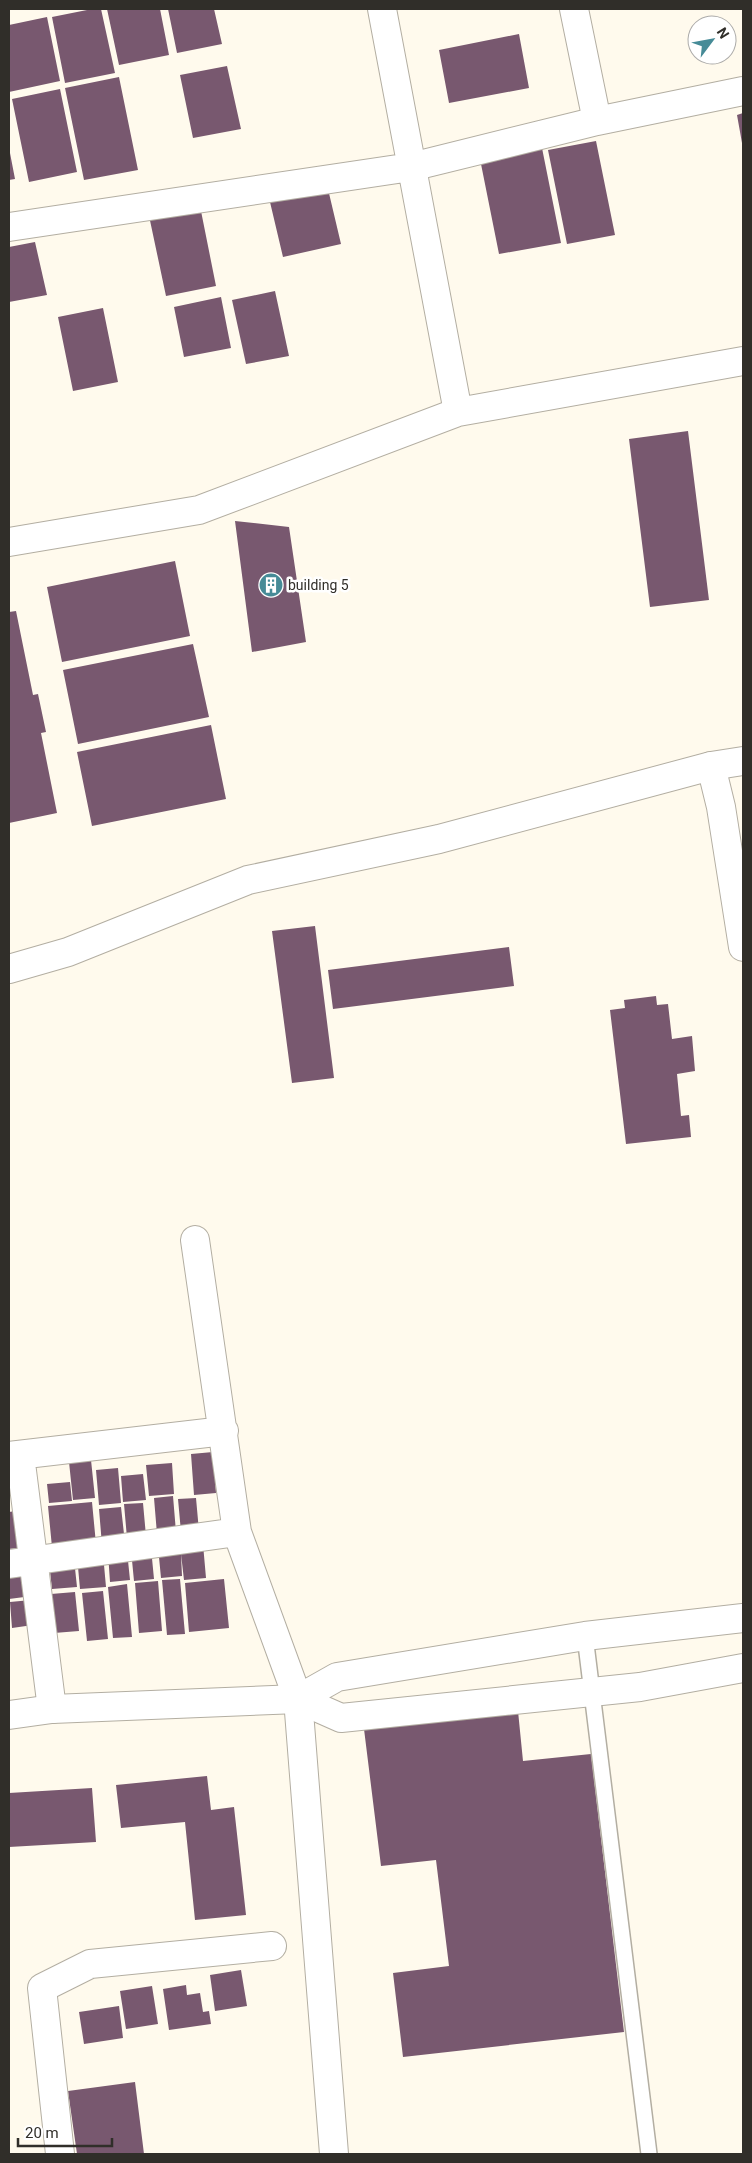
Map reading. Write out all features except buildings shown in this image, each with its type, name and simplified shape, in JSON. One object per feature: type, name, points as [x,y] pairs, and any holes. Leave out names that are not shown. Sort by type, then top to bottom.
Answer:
[{"type":"street","points":[[382,9],[458,412]]},
{"type":"street","points":[[574,9],[597,121]]},
{"type":"street","points":[[9,227],[412,167],[597,121],[743,91]]},
{"type":"street","points":[[9,542],[199,510],[458,412],[743,361]]},
{"type":"street","points":[[9,969],[68,952],[248,880],[439,839],[711,766],[743,761]]},
{"type":"street","points":[[711,766],[721,806],[743,947]]},
{"type":"street","points":[[195,1240],[224,1430],[237,1532],[298,1699],[334,2154]]},
{"type":"street","points":[[52,1709],[21,1562],[14,1456],[224,1430]]},
{"type":"street","points":[[21,1562],[237,1532]]},
{"type":"street","points":[[298,1699],[338,1677],[585,1636],[743,1618]]},
{"type":"street","points":[[9,1715],[52,1709],[298,1699],[341,1718],[398,1714],[640,1687],[743,1668]]},
{"type":"street","points":[[60,2154],[42,1988],[90,1964],[272,1946]]},
{"type":"lane","points":[[585,1636],[649,2154]]},
{"type":"place","name":"building 5","points":[[271,585]]}]
